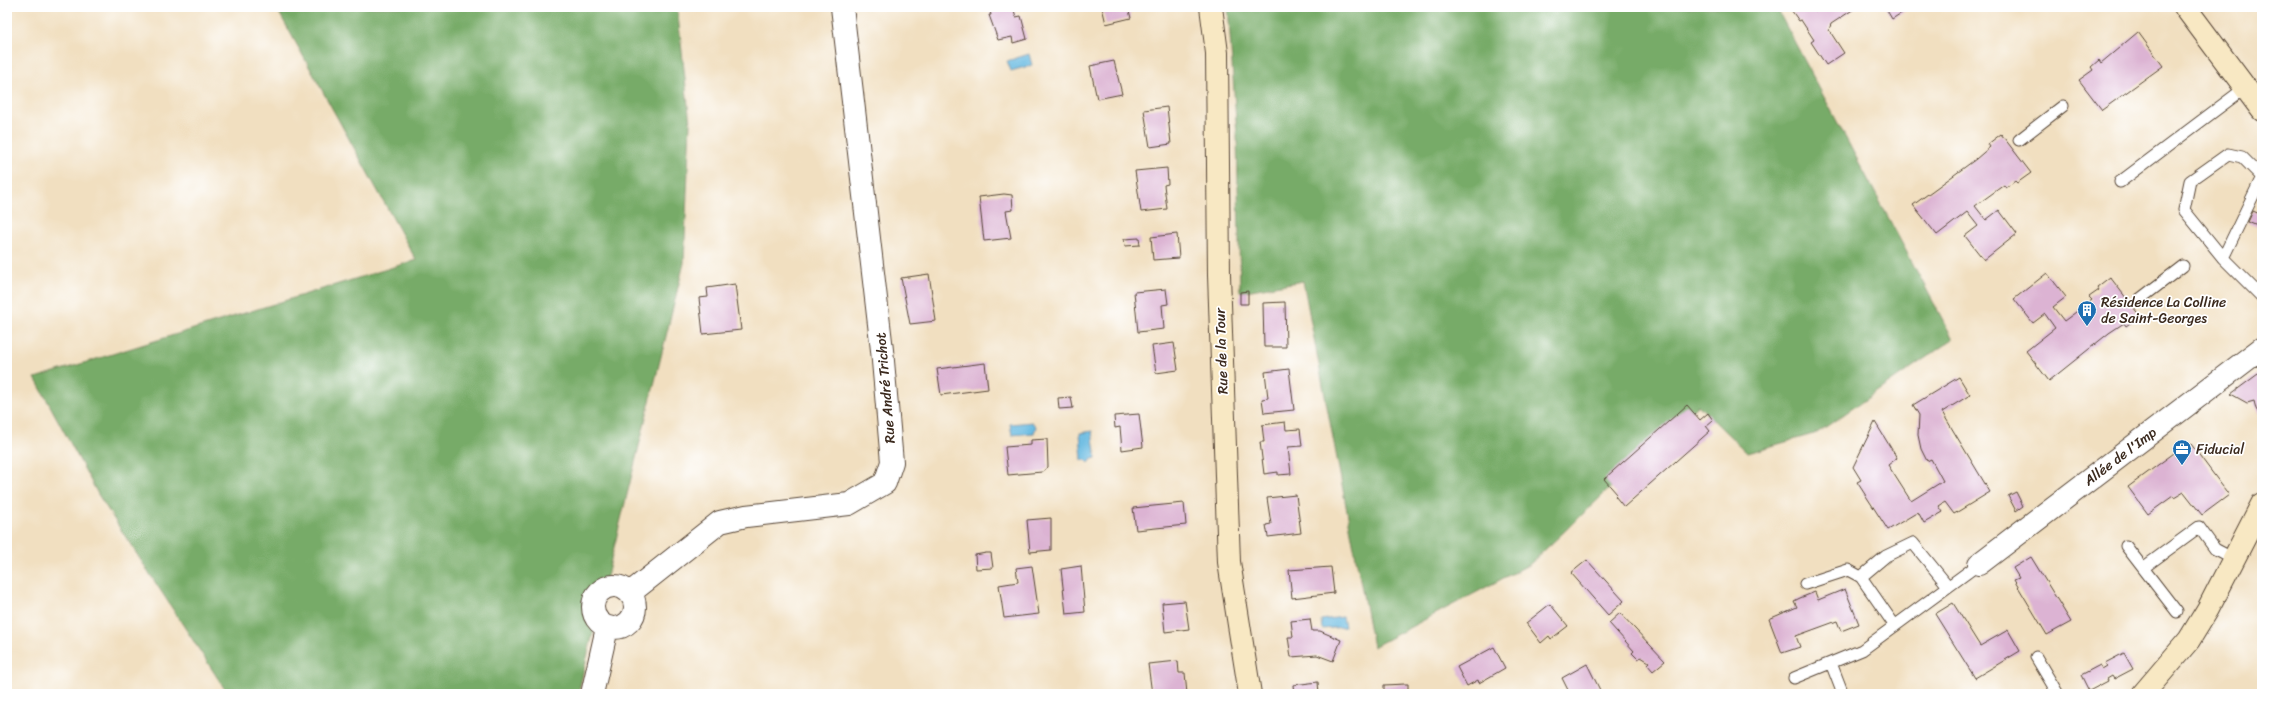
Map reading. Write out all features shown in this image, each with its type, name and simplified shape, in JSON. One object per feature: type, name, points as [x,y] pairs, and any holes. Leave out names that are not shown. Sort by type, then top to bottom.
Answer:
[{"type":"street","name":"Rue André Trichot","points":[[630,593],[720,522],[746,516],[849,504],[885,483],[889,473],[892,462],[882,350],[842,7]]},
{"type":"street","name":"Rue de la Tour","points":[[1211,7],[1216,53],[1219,275],[1229,562],[1250,694]]},
{"type":"street","points":[[2185,7],[2262,110]]},
{"type":"street","name":"Allée de l'Imp","points":[[1979,564],[2262,348]]},
{"type":"street","points":[[2143,694],[2189,640],[2234,559],[2262,504]]},
{"type":"street","points":[[616,586],[630,593],[636,608],[634,616],[623,627],[607,628],[596,620],[593,613],[594,599],[597,593],[603,589],[616,586]]},
{"type":"street","points":[[592,694],[607,628]]},
{"type":"lane","points":[[2120,182],[2245,88]]},
{"type":"lane","points":[[2019,140],[2063,106]]},
{"type":"lane","points":[[2223,258],[2262,177],[2242,157],[2228,154],[2190,181],[2184,210],[2223,258],[2262,297]]},
{"type":"lane","points":[[2140,299],[2183,266]]},
{"type":"lane","points":[[2143,568],[2199,527],[2215,549],[2234,559]]},
{"type":"lane","points":[[1861,577],[1886,556],[1913,543],[1948,586]]},
{"type":"lane","points":[[2126,546],[2177,612]]},
{"type":"lane","points":[[1794,678],[1862,650],[1979,564]]},
{"type":"lane","points":[[1805,584],[1848,570],[1861,577],[1895,626]]},
{"type":"lane","points":[[2036,657],[2058,694]]},
{"type":"lane","points":[[1831,663],[1843,694]]},
{"type":"green space","points":[[276,7],[677,7],[690,123],[684,263],[578,694],[228,694],[99,496],[35,378],[416,260]]},
{"type":"green space","points":[[1228,7],[1776,7],[1953,339],[1817,433],[1747,453],[1698,405],[1530,564],[1373,647],[1303,281],[1240,292],[1237,135]]},
{"type":"water","points":[[1029,54],[1032,65],[1011,71],[1007,61]]},
{"type":"water","points":[[1032,422],[1036,427],[1034,433],[1012,435],[1010,424]]},
{"type":"water","points":[[1092,431],[1096,458],[1092,459],[1089,463],[1086,460],[1082,460],[1080,433]]},
{"type":"water","points":[[1343,617],[1345,627],[1322,629],[1321,620]]},
{"type":"building","points":[[989,7],[1013,7],[1016,17],[1021,16],[1027,39],[1013,43],[1012,37],[998,40],[989,15],[991,15]]},
{"type":"building","points":[[1102,7],[1128,7],[1131,18],[1106,24]]},
{"type":"building","points":[[1789,7],[1812,7],[1815,12],[1823,7],[1857,7],[1831,24],[1829,30],[1844,53],[1826,65],[1811,42],[1814,40],[1801,20],[1799,21]]},
{"type":"building","points":[[1885,7],[1911,7],[1892,19]]},
{"type":"building","points":[[2138,32],[2163,66],[2102,110],[2079,80],[2093,70],[2091,67],[2099,60],[2101,63]]},
{"type":"building","points":[[1114,61],[1122,94],[1097,99],[1090,66]]},
{"type":"building","points":[[1167,107],[1171,144],[1150,147],[1144,110]]},
{"type":"building","points":[[2001,134],[2031,173],[2017,183],[2015,181],[2006,188],[2004,185],[1975,206],[1986,220],[1999,210],[2017,234],[1984,260],[1965,236],[1978,226],[1967,212],[1937,235],[1913,205],[1976,159],[1990,147],[1988,144]]},
{"type":"building","points":[[1167,168],[1168,184],[1164,185],[1167,209],[1141,212],[1135,171]]},
{"type":"building","points":[[1004,194],[1012,195],[1013,210],[1006,211],[1011,238],[984,241],[979,197]]},
{"type":"building","points":[[2253,211],[2262,215],[2262,228],[2248,222]]},
{"type":"building","points":[[1177,234],[1179,258],[1153,260],[1151,237]]},
{"type":"building","points":[[1139,238],[1140,245],[1125,246],[1124,239]]},
{"type":"building","name":"Résidence La Colline de Saint-Georges","points":[[2047,273],[2066,297],[2053,307],[2064,321],[2092,300],[2089,297],[2099,290],[2097,287],[2110,277],[2140,316],[2126,326],[2124,323],[2109,333],[2049,381],[2026,351],[2055,328],[2045,314],[2033,323],[2014,299]]},
{"type":"building","points":[[929,274],[936,321],[910,324],[901,278]]},
{"type":"building","points":[[735,284],[741,330],[703,334],[699,298],[708,297],[707,288]]},
{"type":"building","points":[[1166,289],[1168,304],[1162,305],[1164,329],[1138,332],[1134,292]]},
{"type":"building","points":[[1248,291],[1248,304],[1240,304],[1240,292]]},
{"type":"building","points":[[1285,302],[1286,347],[1264,347],[1263,303]]},
{"type":"building","points":[[1174,343],[1178,370],[1156,373],[1152,346]]},
{"type":"building","points":[[985,363],[988,389],[941,395],[937,369]]},
{"type":"building","points":[[1289,369],[1294,410],[1264,413],[1262,399],[1268,398],[1265,372]]},
{"type":"building","points":[[2262,371],[2262,418],[2256,409],[2254,401],[2247,403],[2231,394]]},
{"type":"building","points":[[1959,377],[1970,395],[1942,412],[1990,492],[1954,514],[1945,502],[1939,506],[1943,512],[1924,523],[1918,512],[1888,530],[1857,482],[1861,480],[1853,467],[1875,422],[1897,458],[1888,465],[1911,501],[1943,481],[1931,459],[1927,461],[1921,449],[1918,435],[1919,415],[1913,405]]},
{"type":"building","points":[[1071,397],[1073,408],[1059,409],[1058,398]]},
{"type":"building","points":[[1687,405],[1700,420],[1708,413],[1713,420],[1706,426],[1710,431],[1624,507],[1615,496],[1617,494],[1604,479]]},
{"type":"building","points":[[1139,414],[1143,447],[1122,450],[1120,427],[1115,428],[1114,416]]},
{"type":"building","points":[[1285,422],[1286,430],[1300,429],[1302,446],[1288,447],[1291,474],[1278,475],[1278,472],[1264,474],[1260,442],[1264,442],[1262,425]]},
{"type":"building","points":[[1047,439],[1048,467],[1042,472],[1008,475],[1005,447],[1031,445],[1031,440]]},
{"type":"building","name":"Fiducial","points":[[2191,444],[2229,495],[2202,515],[2184,492],[2174,498],[2173,496],[2148,514],[2128,487],[2185,445]]},
{"type":"building","points":[[2016,492],[2023,506],[2016,511],[2008,496]]},
{"type":"building","points":[[1296,495],[1301,533],[1268,537],[1266,525],[1271,524],[1267,498]]},
{"type":"building","points":[[1184,503],[1186,525],[1136,530],[1133,508]]},
{"type":"building","points":[[1051,518],[1051,550],[1030,552],[1027,520]]},
{"type":"building","points":[[991,553],[993,568],[976,569],[975,555]]},
{"type":"building","points":[[2031,557],[2071,622],[2047,635],[2014,580],[2019,578],[2013,568]]},
{"type":"building","points":[[1587,560],[1624,601],[1608,615],[1571,573]]},
{"type":"building","points":[[1032,566],[1039,614],[1004,618],[999,585],[1018,582],[1016,568]]},
{"type":"building","points":[[1081,566],[1085,612],[1066,614],[1061,569]]},
{"type":"building","points":[[1331,567],[1334,593],[1292,598],[1289,570]]},
{"type":"building","points":[[1845,589],[1859,624],[1841,631],[1837,621],[1796,636],[1800,647],[1782,653],[1769,619],[1797,607],[1794,601],[1815,592],[1818,600]]},
{"type":"building","points":[[1185,601],[1189,629],[1165,632],[1162,603]]},
{"type":"building","points":[[1953,603],[1980,646],[2008,630],[2020,651],[1975,678],[1935,614]]},
{"type":"building","points":[[1550,604],[1568,626],[1551,639],[1549,636],[1541,643],[1526,623]]},
{"type":"building","points":[[1620,613],[1665,661],[1653,671],[1647,664],[1649,662],[1641,657],[1638,659],[1632,653],[1634,651],[1609,623]]},
{"type":"building","points":[[1310,619],[1312,631],[1320,631],[1341,640],[1333,661],[1317,655],[1291,657],[1288,637],[1293,637],[1291,621]]},
{"type":"building","points":[[1494,647],[1505,668],[1479,683],[1478,680],[1467,686],[1457,667]]},
{"type":"building","points":[[2124,653],[2133,669],[2114,679],[2112,676],[2107,679],[2108,681],[2089,691],[2081,675],[2100,665],[2102,669],[2107,666],[2105,663]]},
{"type":"building","points":[[1178,661],[1179,673],[1185,673],[1187,694],[1152,694],[1148,664]]},
{"type":"building","points":[[1587,664],[1602,694],[1570,694],[1562,678]]},
{"type":"building","points":[[1318,682],[1319,694],[1294,694],[1293,685]]},
{"type":"building","points":[[1408,684],[1408,694],[1384,694],[1384,685]]},
{"type":"place","name":"Résidence La Colline de Saint-Georges","points":[[2087,327]]},
{"type":"place","name":"Fiducial","points":[[2182,466]]}]
